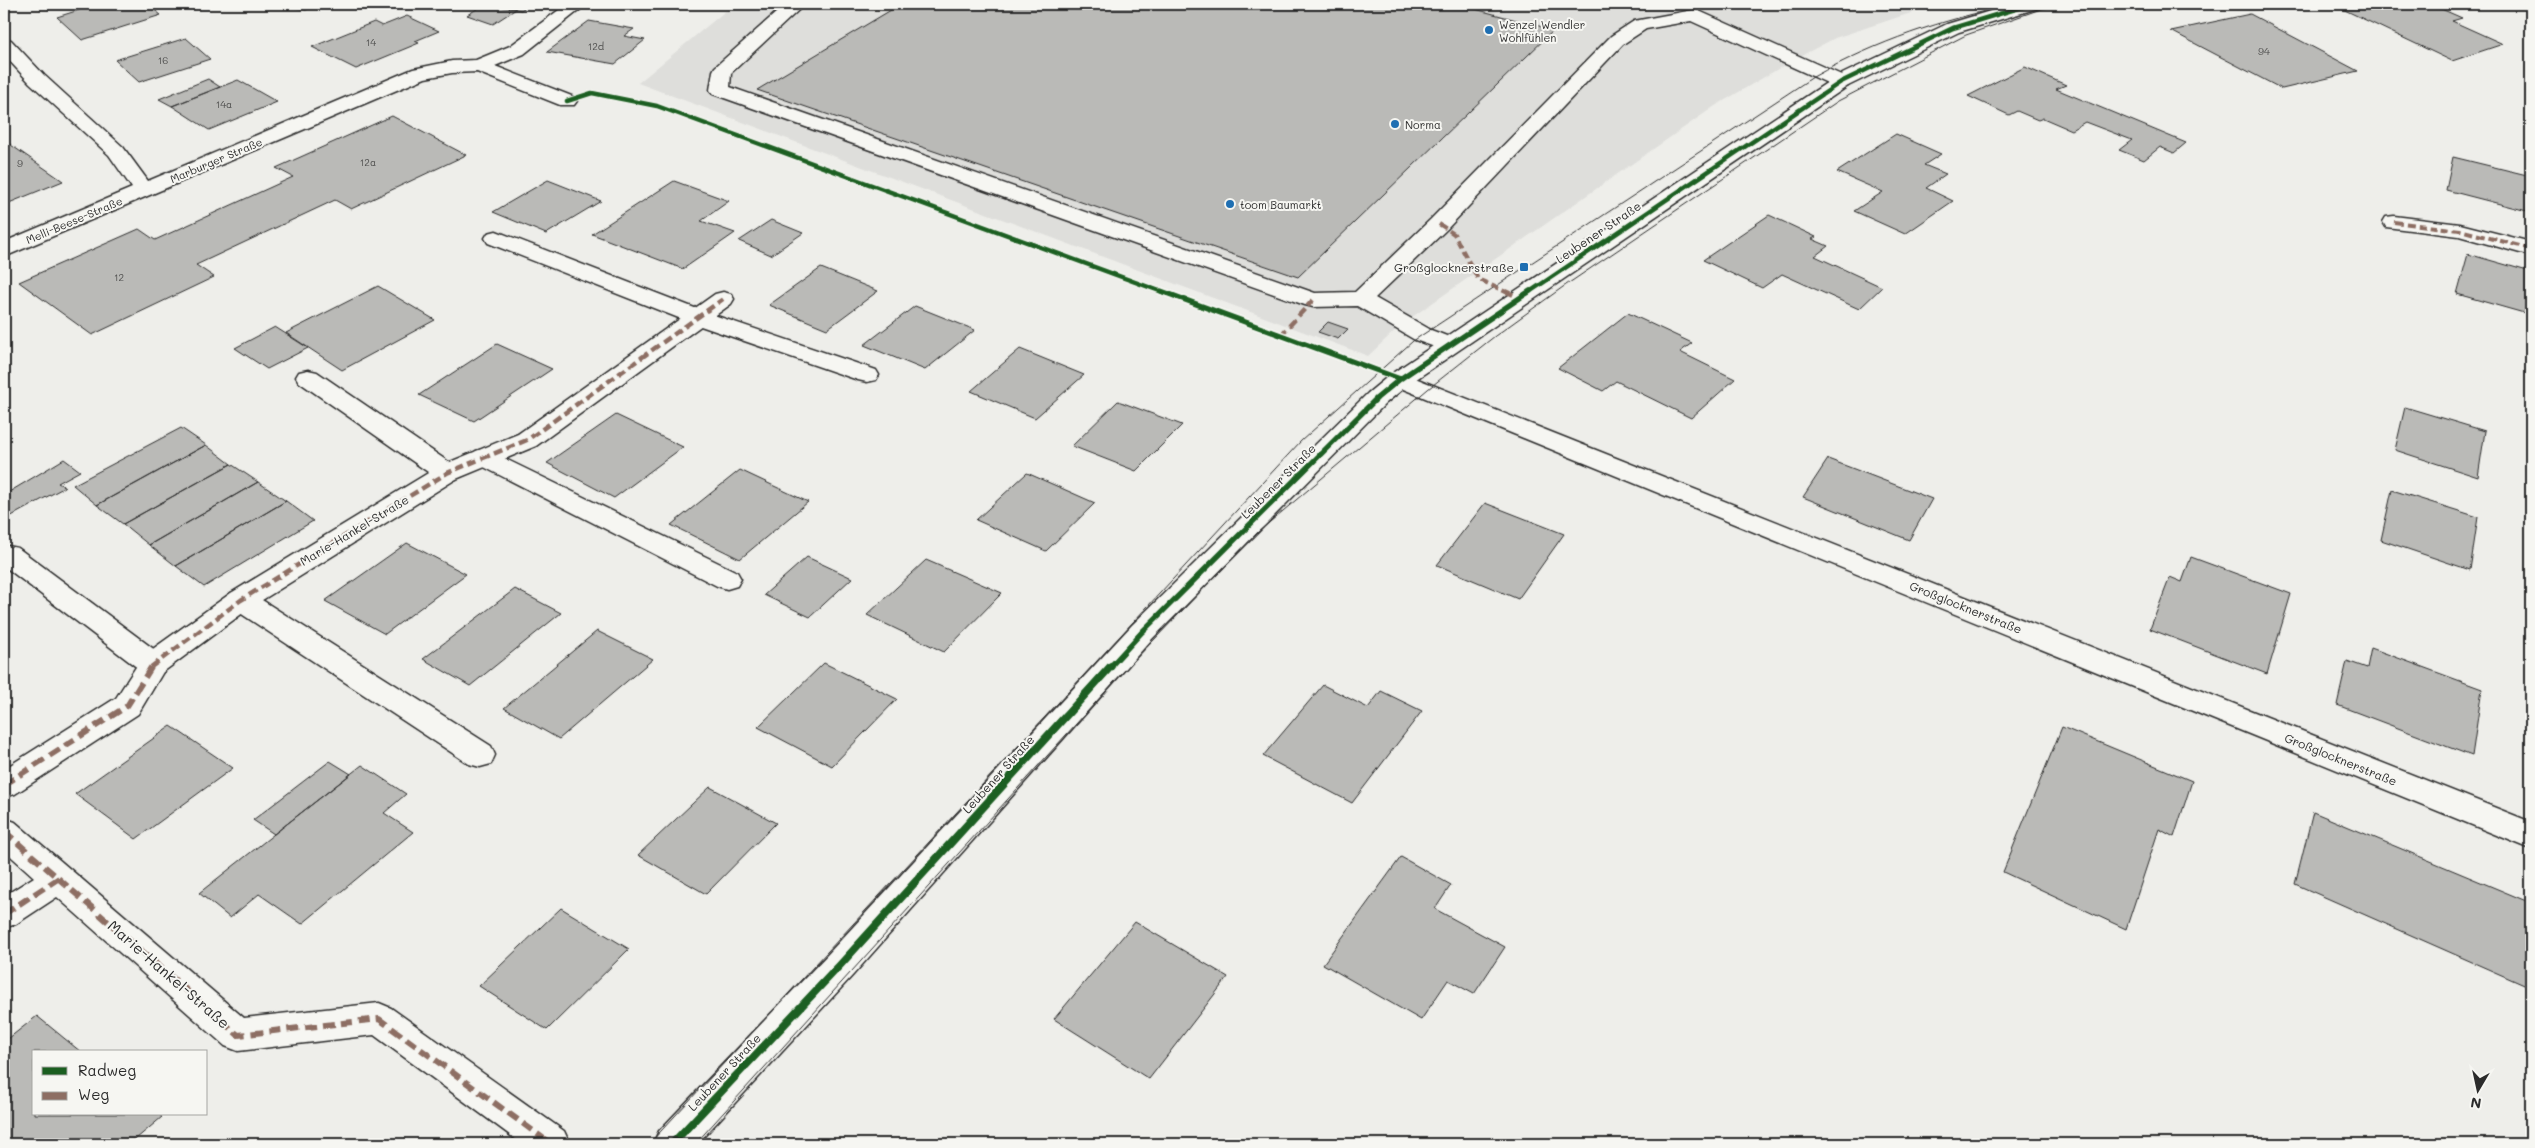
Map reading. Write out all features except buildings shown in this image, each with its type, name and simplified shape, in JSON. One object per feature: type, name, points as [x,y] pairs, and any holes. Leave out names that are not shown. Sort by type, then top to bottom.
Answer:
[{"type":"street","name":"Marburger Straße","points":[[144,190],[420,74],[452,67],[479,66],[516,50],[578,4]]},
{"type":"street","points":[[796,4],[722,71],[720,90],[1313,300],[1361,299],[1422,335],[1449,345]]},
{"type":"street","points":[[1659,4],[1693,15],[1841,82]]},
{"type":"street","name":"Leubener Straße","points":[[672,1144],[841,964],[1142,632],[1377,398],[1400,379],[1449,345],[1841,82],[1952,28],[2032,4]]},
{"type":"street","points":[[1361,299],[1439,224],[1618,40],[1640,25],[1693,15]]},
{"type":"street","points":[[4,44],[38,79],[116,151],[144,190]]},
{"type":"street","name":"Marburger Straße","points":[[479,66],[567,102]]},
{"type":"street","name":"Melli-Beese-Straße","points":[[4,250],[144,190]]},
{"type":"street","points":[[2394,222],[2460,230],[2531,249]]},
{"type":"street","points":[[496,238],[697,317],[867,375]]},
{"type":"street","name":"Marie-Hankel-Straße","points":[[4,785],[127,706],[153,664],[241,600],[448,473],[527,440],[723,299]]},
{"type":"street","points":[[308,377],[448,473]]},
{"type":"street","name":"Großglocknerstraße","points":[[1400,379],[2531,836]]},
{"type":"street","points":[[485,457],[727,579]]},
{"type":"street","points":[[8,555],[153,664]]},
{"type":"street","points":[[241,600],[480,755]]},
{"type":"street","name":"Marie-Hankel-Straße","points":[[4,830],[238,1035],[379,1019],[551,1144]]},
{"type":"street","points":[[4,914],[59,878]]},
{"type":"shaded area","points":[[734,4],[1938,4],[1835,38],[1793,60],[1715,106],[1402,324],[1368,356],[638,83]]},
{"type":"tram line","points":[[649,1144],[1301,441],[1413,341],[1813,77],[1862,52],[1910,33],[1960,17],[2014,4]]},
{"type":"tram line","points":[[695,1144],[1125,670],[1258,532],[1428,389],[1495,336],[1563,287],[1838,101],[1966,35],[2041,9],[2064,4]]},
{"type":"marked path","points":[[2394,222],[2460,230],[2531,249]]},
{"type":"marked path","points":[[1439,224],[1454,234],[1478,279],[1520,298]]},
{"type":"marked path","points":[[4,785],[127,706],[153,664],[241,600],[447,473],[527,440],[723,299]]},
{"type":"marked path","points":[[1280,336],[1313,300]]},
{"type":"marked path","points":[[4,831],[238,1035],[379,1019],[551,1144]]},
{"type":"marked path","points":[[4,914],[59,878]]},
{"type":"cycle path","points":[[672,1144],[841,964],[1142,632],[1377,398],[1400,379],[1841,82],[1953,28],[2032,4]]},
{"type":"cycle path","points":[[567,101],[592,93],[657,106],[1400,379]]},
{"type":"place","name":"Wenzel Wendler Wohlfühlen","points":[[1489,30]]},
{"type":"place","name":"Norma","points":[[1395,124]]},
{"type":"place","name":"toom Baumarkt","points":[[1230,204]]},
{"type":"place","name":"Großglocknerstraße","points":[[1524,267]]}]
